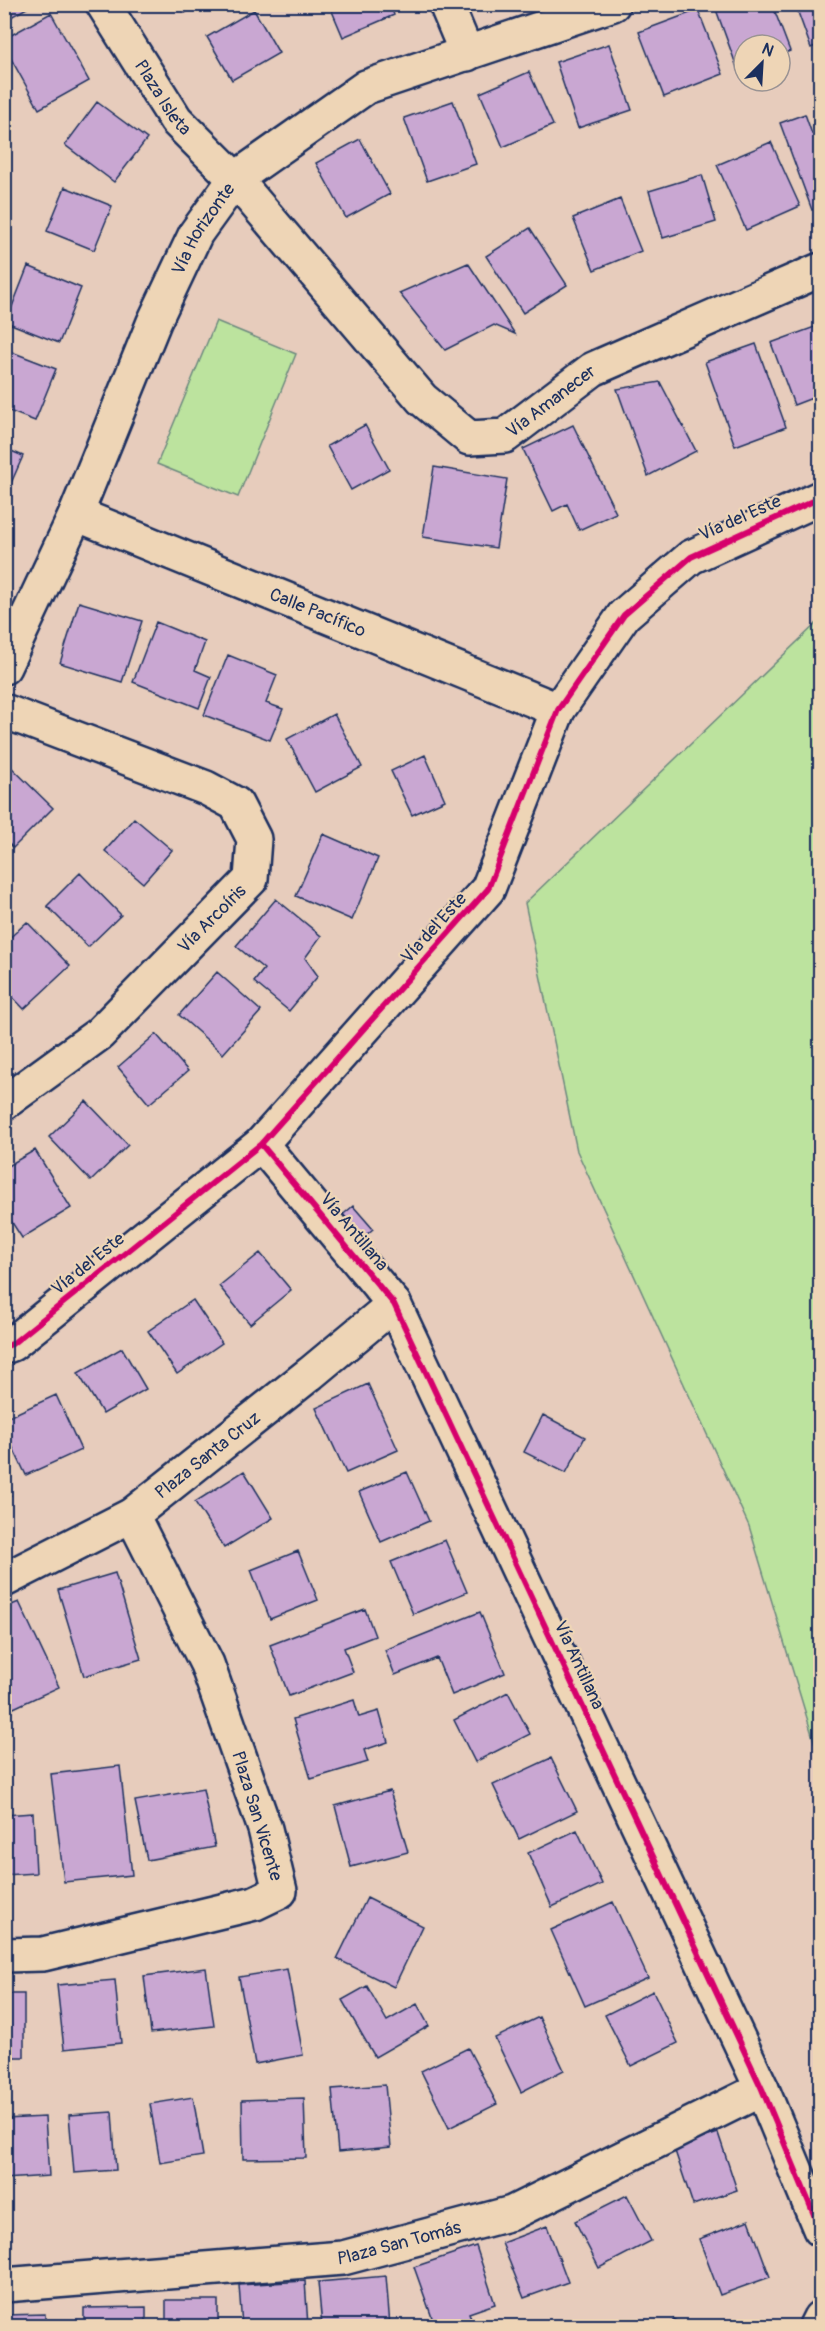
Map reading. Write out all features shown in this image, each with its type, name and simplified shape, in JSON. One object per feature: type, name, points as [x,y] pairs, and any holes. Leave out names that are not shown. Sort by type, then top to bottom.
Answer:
[{"type":"street","name":"Plaza Isleta","points":[[103,4],[176,120],[235,179]]},
{"type":"street","points":[[446,4],[467,54]]},
{"type":"street","name":"Vía Horizonte","points":[[4,667],[76,514],[154,322],[196,232],[235,179],[366,87],[614,4]]},
{"type":"street","name":"Vía Amanecer","points":[[235,179],[422,399],[469,438],[505,436],[593,369],[820,270]]},
{"type":"street","name":"Vía del Este","points":[[4,1347],[12,1344],[261,1144],[488,889],[558,711],[624,615],[691,557],[820,498]]},
{"type":"street","name":"Calle Pacífico","points":[[76,514],[558,711]]},
{"type":"street","name":"Vía Arcoíris","points":[[4,711],[206,788],[236,804],[254,839],[251,879],[99,1034],[4,1103]]},
{"type":"street","name":"Vía Antillana","points":[[261,1144],[394,1304],[762,2089],[820,2229]]},
{"type":"street","name":"Plaza Santa Cruz","points":[[4,1580],[132,1515],[394,1304]]},
{"type":"street","name":"Plaza San Vicente","points":[[4,1955],[43,1954],[255,1903],[280,1891],[265,1829],[207,1664],[132,1515]]},
{"type":"street","name":"Plaza San Tomás","points":[[4,2285],[344,2258],[512,2213],[762,2089]]},
{"type":"street","points":[[816,2326],[820,2318]]},
{"type":"green space","points":[[216,321],[296,354],[238,497],[157,464]]},
{"type":"green space","points":[[820,620],[820,1761],[749,1526],[577,1151],[525,903]]},
{"type":"building","points":[[4,4],[34,4],[4,21]]},
{"type":"building","points":[[179,4],[200,4],[185,13]]},
{"type":"building","points":[[329,4],[390,4],[394,15],[343,37]]},
{"type":"building","points":[[714,4],[772,4],[783,33],[732,33],[732,54]]},
{"type":"building","points":[[795,4],[820,4],[820,44],[811,48]]},
{"type":"building","points":[[254,10],[279,53],[232,80],[207,37]]},
{"type":"building","points":[[698,10],[723,74],[664,97],[639,32]]},
{"type":"building","points":[[51,13],[89,81],[39,109],[4,46],[4,39]]},
{"type":"building","points":[[609,44],[632,110],[578,128],[556,62]]},
{"type":"building","points":[[529,72],[553,125],[503,147],[480,93]]},
{"type":"building","points":[[453,101],[476,164],[427,181],[404,118]]},
{"type":"building","points":[[97,102],[147,139],[114,182],[65,145]]},
{"type":"building","points":[[805,114],[812,134],[820,131],[820,207],[812,210],[780,123]]},
{"type":"building","points":[[360,139],[390,194],[346,218],[316,163]]},
{"type":"building","points":[[771,142],[800,206],[746,230],[717,165]]},
{"type":"building","points":[[702,175],[716,222],[663,238],[649,191]]},
{"type":"building","points":[[65,187],[112,206],[94,250],[47,231]]},
{"type":"building","points":[[620,199],[641,251],[594,270],[573,218]]},
{"type":"building","points":[[530,228],[567,285],[523,313],[486,256]]},
{"type":"building","points":[[468,263],[515,334],[494,325],[445,350],[399,293]]},
{"type":"building","points":[[28,266],[81,288],[59,343],[6,322]]},
{"type":"building","points":[[820,325],[820,395],[794,405],[771,343]]},
{"type":"building","points":[[756,344],[786,427],[735,446],[705,362]]},
{"type":"building","points":[[4,349],[56,369],[35,421],[4,409]]},
{"type":"building","points":[[660,382],[696,451],[648,476],[617,389]]},
{"type":"building","points":[[365,425],[389,469],[351,490],[327,446]]},
{"type":"building","points":[[573,425],[616,513],[579,530],[567,504],[553,511],[523,449]]},
{"type":"building","points":[[4,448],[23,456],[4,499]]},
{"type":"building","points":[[434,467],[507,479],[496,548],[423,537]]},
{"type":"building","points":[[79,602],[142,621],[122,682],[60,663]]},
{"type":"building","points":[[156,622],[205,642],[195,670],[211,677],[199,708],[133,682]]},
{"type":"building","points":[[228,655],[277,675],[266,703],[283,709],[270,740],[204,715]]},
{"type":"building","points":[[334,714],[362,767],[315,792],[287,739]]},
{"type":"building","points":[[425,755],[445,800],[412,815],[391,771]]},
{"type":"building","points":[[8,764],[53,808],[13,848],[4,839],[4,767]]},
{"type":"building","points":[[134,818],[172,850],[143,883],[105,851]]},
{"type":"building","points":[[323,834],[378,858],[352,920],[296,896]]},
{"type":"building","points":[[80,873],[121,915],[88,947],[47,906]]},
{"type":"building","points":[[276,899],[321,936],[305,958],[318,976],[289,1011],[254,982],[264,969],[236,946]]},
{"type":"building","points":[[27,922],[70,966],[24,1009],[4,988],[4,943]]},
{"type":"building","points":[[217,972],[261,1011],[223,1054],[179,1015]]},
{"type":"building","points":[[156,1034],[188,1071],[149,1104],[118,1067]]},
{"type":"building","points":[[86,1101],[128,1145],[91,1181],[49,1137]]},
{"type":"building","points":[[35,1150],[71,1208],[22,1238],[4,1210],[4,1168]]},
{"type":"building","points":[[353,1206],[373,1229],[359,1241],[339,1218]]},
{"type":"building","points":[[260,1253],[291,1290],[250,1324],[219,1286]]},
{"type":"building","points":[[193,1300],[222,1343],[177,1374],[148,1331]]},
{"type":"building","points":[[122,1348],[146,1389],[103,1414],[78,1373]]},
{"type":"building","points":[[368,1384],[398,1450],[346,1473],[316,1408]]},
{"type":"building","points":[[56,1395],[81,1450],[26,1475],[4,1429],[4,1419]]},
{"type":"building","points":[[543,1415],[585,1437],[566,1473],[524,1452]]},
{"type":"building","points":[[244,1471],[273,1518],[224,1548],[195,1502]]},
{"type":"building","points":[[407,1472],[429,1521],[381,1542],[359,1492]]},
{"type":"building","points":[[4,1482],[11,1496],[4,1499]]},
{"type":"building","points":[[445,1540],[467,1592],[413,1614],[391,1562]]},
{"type":"building","points":[[298,1551],[318,1600],[270,1619],[251,1570]]},
{"type":"building","points":[[115,1573],[141,1659],[84,1676],[58,1590]]},
{"type":"building","points":[[19,1602],[59,1687],[5,1712],[4,1608]]},
{"type":"building","points":[[365,1609],[375,1636],[344,1648],[353,1672],[289,1696],[270,1645]]},
{"type":"building","points":[[480,1612],[505,1673],[452,1695],[437,1658],[395,1675],[385,1650]]},
{"type":"building","points":[[508,1692],[530,1734],[475,1762],[454,1720]]},
{"type":"building","points":[[354,1700],[359,1717],[379,1711],[388,1742],[364,1750],[368,1762],[311,1779],[293,1719]]},
{"type":"building","points":[[551,1758],[577,1811],[519,1839],[493,1785]]},
{"type":"building","points":[[120,1766],[132,1875],[64,1882],[51,1774]]},
{"type":"building","points":[[203,1789],[215,1847],[147,1860],[135,1801]]},
{"type":"building","points":[[390,1791],[408,1852],[351,1867],[335,1806]]},
{"type":"building","points":[[33,1813],[36,1873],[4,1875],[4,1815]]},
{"type":"building","points":[[577,1830],[602,1884],[552,1907],[528,1853]]},
{"type":"building","points":[[367,1898],[423,1926],[394,1987],[337,1959]]},
{"type":"building","points":[[613,1902],[648,1978],[585,2006],[551,1930]]},
{"type":"building","points":[[206,1968],[214,2026],[151,2033],[144,1976]]},
{"type":"building","points":[[287,1969],[303,2055],[255,2064],[239,1977]]},
{"type":"building","points":[[115,1980],[121,2043],[64,2049],[57,1985]]},
{"type":"building","points":[[367,1986],[387,2021],[417,2004],[429,2026],[375,2057],[342,2000]]},
{"type":"building","points":[[653,1991],[678,2043],[631,2066],[605,2015]]},
{"type":"building","points":[[4,1994],[24,1994],[24,2057],[4,2057]]},
{"type":"building","points":[[539,2017],[564,2070],[521,2092],[495,2038]]},
{"type":"building","points":[[468,2048],[497,2104],[449,2128],[421,2071]]},
{"type":"building","points":[[385,2085],[391,2147],[338,2152],[332,2089]]},
{"type":"building","points":[[193,2097],[203,2156],[160,2163],[150,2104]]},
{"type":"building","points":[[304,2098],[306,2158],[243,2159],[242,2100]]},
{"type":"building","points":[[112,2112],[116,2170],[74,2173],[69,2115]]},
{"type":"building","points":[[45,2117],[49,2176],[4,2179],[4,2119]]},
{"type":"building","points":[[718,2133],[737,2190],[693,2205],[674,2148]]},
{"type":"building","points":[[627,2195],[651,2241],[599,2268],[575,2221]]},
{"type":"building","points":[[749,2220],[770,2277],[720,2295],[699,2239]]},
{"type":"building","points":[[547,2226],[568,2282],[524,2298],[502,2243]]},
{"type":"building","points":[[476,2246],[495,2304],[469,2313],[474,2326],[435,2326],[414,2267]]},
{"type":"building","points":[[386,2276],[390,2326],[322,2326],[318,2282]]},
{"type":"building","points":[[305,2281],[308,2326],[242,2326],[239,2285]]},
{"type":"building","points":[[166,2300],[218,2300],[218,2326],[166,2326]]},
{"type":"building","points":[[146,2307],[146,2326],[84,2326],[84,2308]]},
{"type":"building","points":[[45,2314],[45,2326],[4,2326],[4,2315]]},
{"type":"building","points":[[674,2319],[687,2326],[670,2326]]},
{"type":"cycle path","points":[[4,1347],[12,1344],[261,1144],[488,889],[558,710],[624,615],[691,557],[820,498]]},
{"type":"cycle path","points":[[261,1144],[394,1304],[762,2089],[820,2229]]}]
